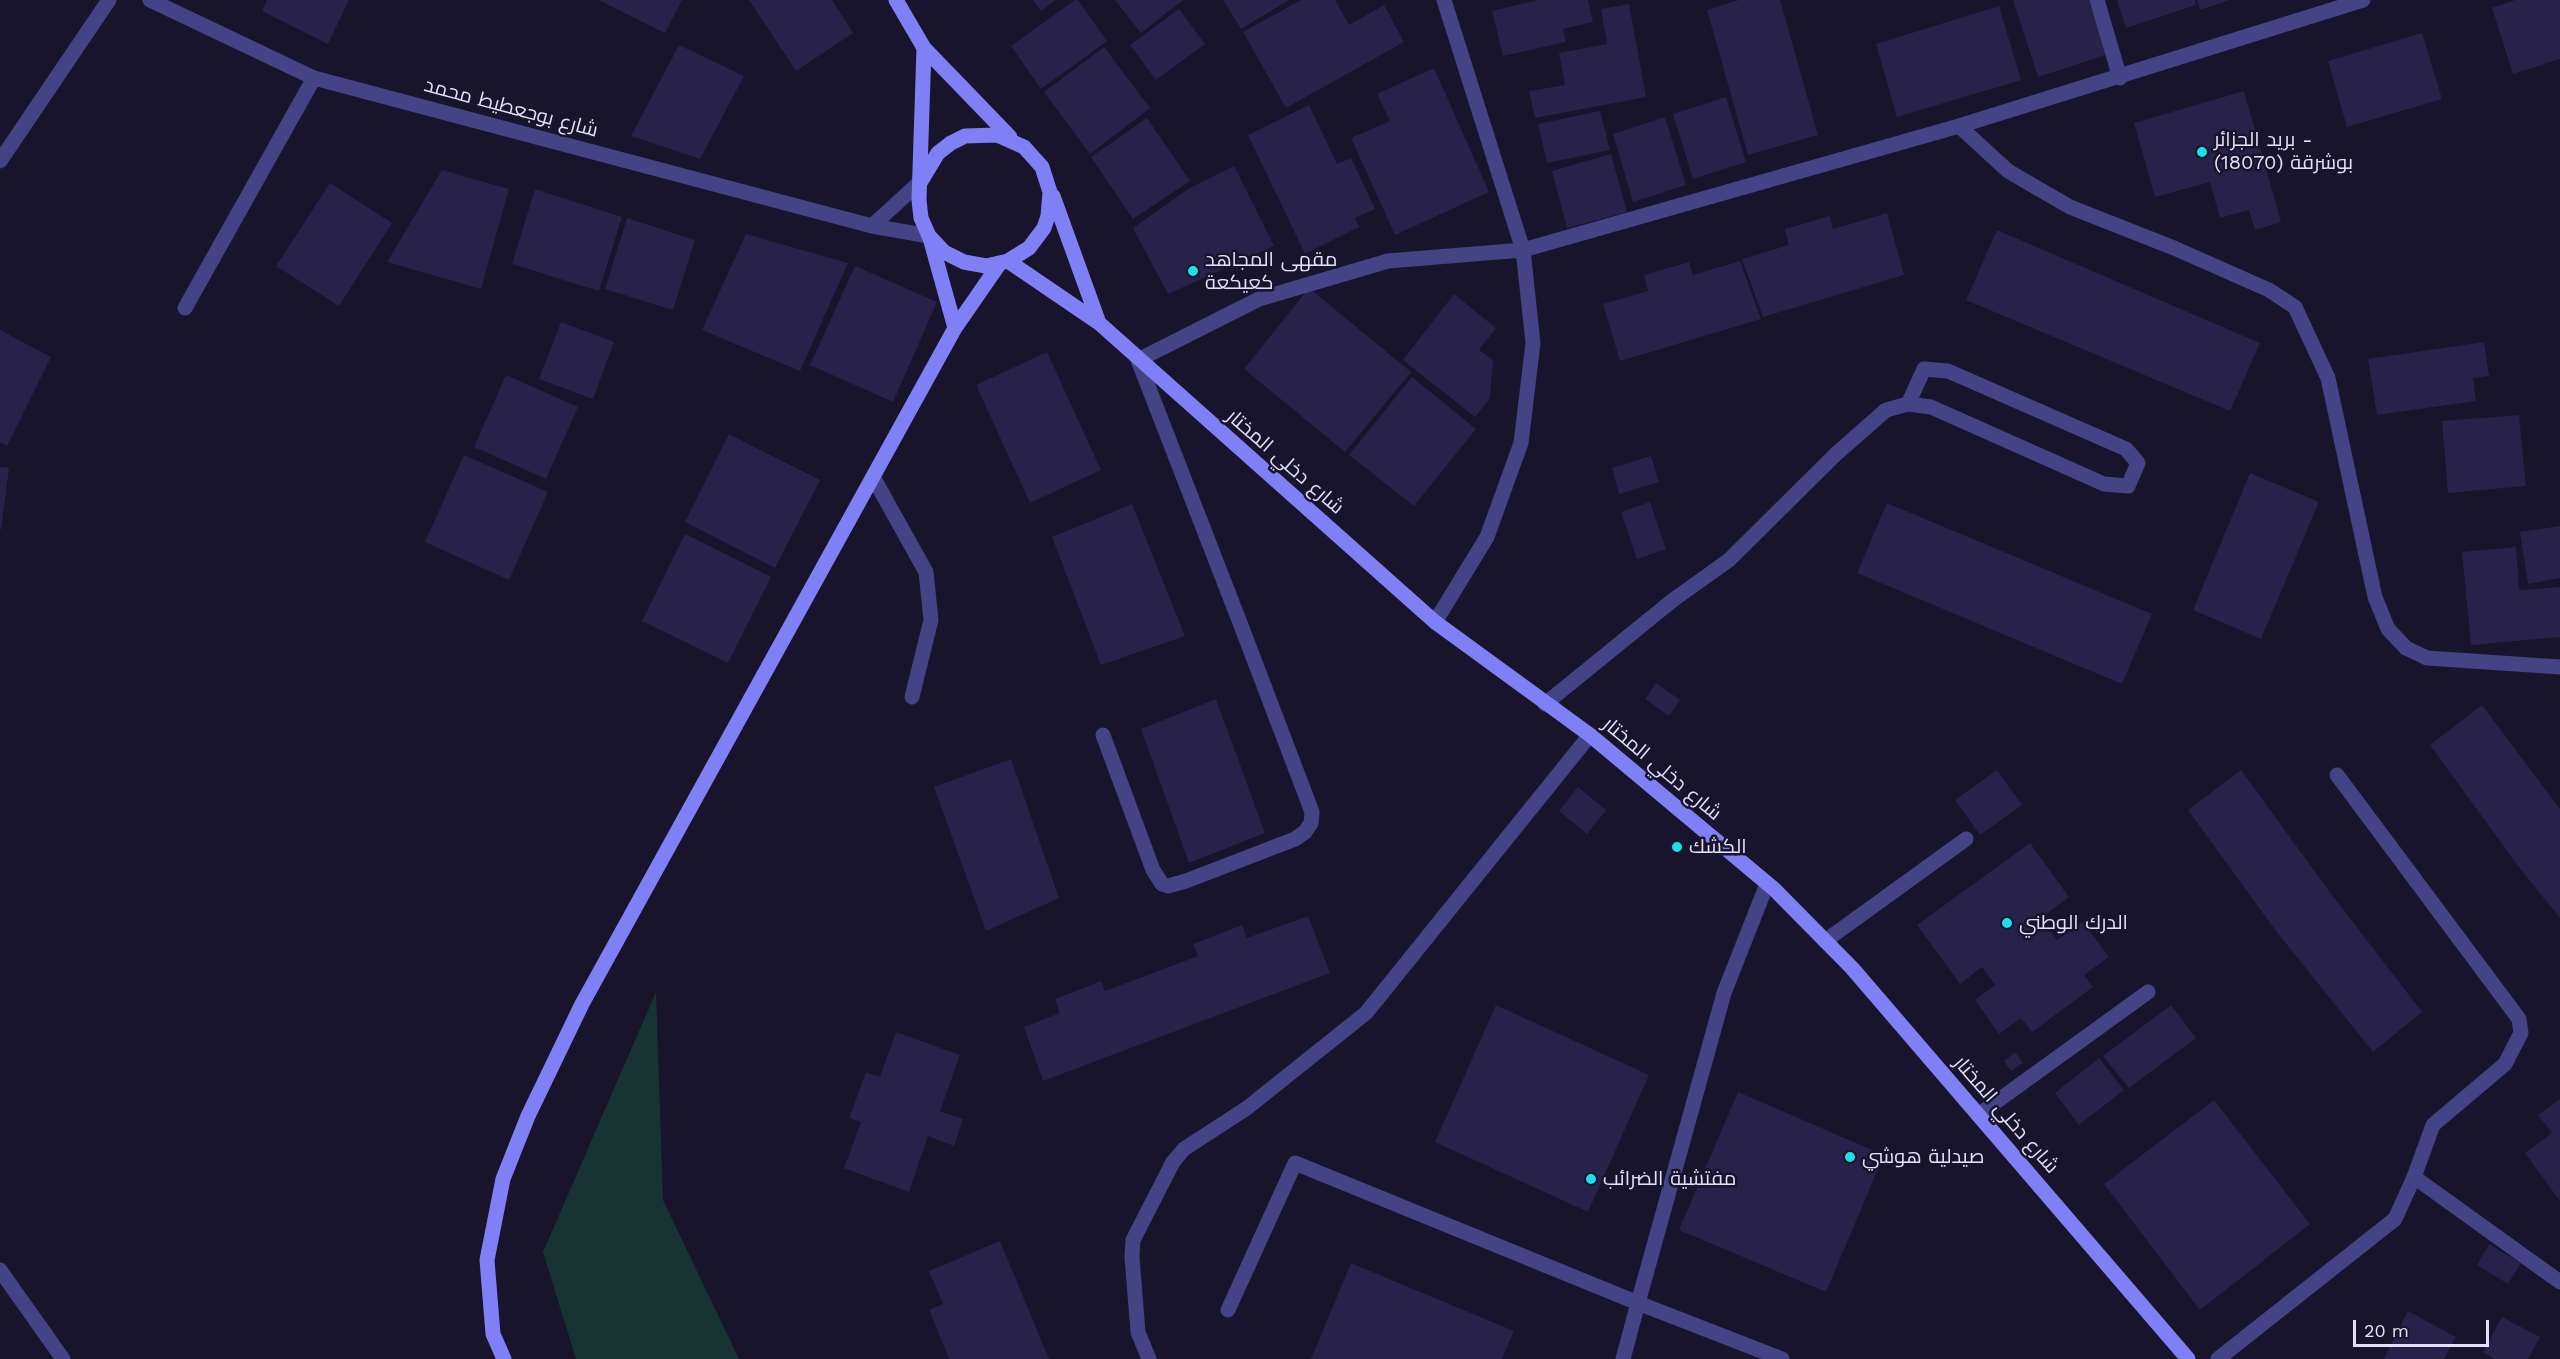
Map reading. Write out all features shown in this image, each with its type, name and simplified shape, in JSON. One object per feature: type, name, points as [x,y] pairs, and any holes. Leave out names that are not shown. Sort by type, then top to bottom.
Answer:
[{"type":"main road","points":[[896,0],[924,48],[1012,139],[1034,156],[1047,179],[1099,323]]},
{"type":"main road","points":[[924,48],[920,209],[955,328]]},
{"type":"main road","points":[[921,181],[938,153],[965,136],[981,133],[1012,139]]},
{"type":"main road","points":[[929,236],[944,252],[964,262],[986,266],[1004,262],[1029,248],[1044,228],[1051,204],[1047,179]]},
{"type":"main road","points":[[504,1359],[493,1334],[487,1260],[503,1179],[528,1116],[582,1004],[955,328],[1004,262]]},
{"type":"main road","name":"شارع دخلي المختار","points":[[1004,262],[1099,323],[1436,622],[1590,735],[1767,884],[1852,968],[2188,1359]]},
{"type":"street","points":[[0,161],[110,0]]},
{"type":"street","name":"شارع بوجعطيط محمد","points":[[150,0],[314,78],[872,226],[929,236]]},
{"type":"street","points":[[1436,622],[1487,537],[1521,442],[1533,343],[1523,250],[1444,0]]},
{"type":"street","points":[[2097,0],[2121,78]]},
{"type":"street","points":[[1103,735],[1153,870],[1162,884],[1168,886],[1186,881],[1295,839],[1305,832],[1311,823],[1312,812],[1138,360],[1258,299],[1388,261],[1523,250],[2121,78],[2364,0]]},
{"type":"street","points":[[185,308],[314,78]]},
{"type":"street","points":[[1959,126],[2008,171],[2070,207],[2248,280],[2270,290],[2295,307],[2328,378],[2375,597],[2388,629],[2406,648],[2427,658],[2560,667]]},
{"type":"street","points":[[872,226],[921,181]]},
{"type":"street","points":[[1545,704],[1673,600],[1729,561],[1836,454],[1886,410],[1908,404],[1931,407],[2104,484],[2128,486],[2138,463],[2126,449],[1948,370],[1924,369],[1908,404]]},
{"type":"street","points":[[873,477],[926,572],[932,620],[912,697]]},
{"type":"street","points":[[1149,1359],[1138,1332],[1132,1257],[1133,1240],[1173,1162],[1184,1149],[1247,1108],[1366,1013],[1590,735]]},
{"type":"street","points":[[2218,1359],[2395,1220],[2433,1125],[2505,1064],[2521,1033],[2519,1019],[2337,775]]},
{"type":"street","points":[[1825,941],[1966,839]]},
{"type":"street","points":[[1623,1359],[1717,1013],[1767,884]]},
{"type":"street","points":[[1978,1115],[2148,992]]},
{"type":"street","points":[[1228,1310],[1294,1163],[1782,1359]]},
{"type":"street","points":[[2414,1177],[2560,1282]]},
{"type":"street","points":[[0,1270],[63,1359]]},
{"type":"green space","points":[[656,992],[663,1200],[739,1359],[576,1359],[543,1252]]},
{"type":"building","points":[[267,0],[349,0],[328,44],[262,11]]},
{"type":"building","points":[[599,0],[682,0],[665,33]]},
{"type":"building","points":[[749,0],[832,0],[853,33],[796,71]]},
{"type":"building","points":[[1033,0],[1056,0],[1041,11]]},
{"type":"building","points":[[1078,0],[1107,41],[1041,89],[1011,46]]},
{"type":"building","points":[[1115,0],[1183,0],[1141,33]]},
{"type":"building","points":[[1223,0],[1289,0],[1241,29]]},
{"type":"building","points":[[1301,0],[1335,0],[1349,25],[1384,5],[1404,42],[1286,108],[1243,32]]},
{"type":"building","points":[[1538,0],[1588,0],[1593,22],[1563,29],[1566,42],[1503,56],[1492,11]]},
{"type":"building","points":[[1739,0],[1780,0],[1818,135],[1748,155],[1707,10]]},
{"type":"building","points":[[2013,0],[2089,0],[2106,55],[2038,77]]},
{"type":"building","points":[[2117,0],[2195,0],[2196,5],[2126,28]]},
{"type":"building","points":[[2197,0],[2230,0],[2200,10]]},
{"type":"building","points":[[2515,0],[2560,0],[2560,59],[2513,74],[2492,8]]},
{"type":"building","points":[[1629,4],[1646,97],[1535,118],[1529,91],[1565,85],[1559,53],[1607,44],[1601,9]]},
{"type":"building","points":[[1999,6],[2021,80],[1897,117],[1876,44]]},
{"type":"building","points":[[1179,9],[1205,44],[1156,80],[1130,45]]},
{"type":"building","points":[[2422,33],[2442,99],[2347,127],[2328,61]]},
{"type":"building","points":[[679,45],[744,76],[700,159],[631,136]]},
{"type":"building","points":[[1104,47],[1150,108],[1090,154],[1044,92]]},
{"type":"building","points":[[1434,68],[1489,192],[1395,235],[1351,138],[1390,121],[1377,94]]},
{"type":"building","name":"بريد الجزائر - بوشرقة (18070)","points":[[2244,91],[2281,222],[2255,230],[2249,210],[2220,218],[2210,182],[2155,197],[2134,123]]},
{"type":"building","points":[[1726,97],[1746,162],[1693,179],[1673,114]]},
{"type":"building","points":[[1309,105],[1337,164],[1351,158],[1375,209],[1355,218],[1359,227],[1305,254],[1248,135]]},
{"type":"building","points":[[1600,111],[1610,150],[1547,163],[1538,124]]},
{"type":"building","points":[[1665,117],[1686,185],[1633,202],[1613,134]]},
{"type":"building","points":[[1147,118],[1190,181],[1133,219],[1091,157]]},
{"type":"building","points":[[1611,154],[1627,212],[1567,228],[1552,171]]},
{"type":"building","points":[[1234,166],[1274,246],[1168,294],[1133,228],[1188,189]]},
{"type":"building","points":[[442,170],[509,189],[481,289],[387,262]]},
{"type":"building","points":[[330,183],[392,223],[339,306],[276,266]]},
{"type":"building","points":[[535,189],[622,217],[599,291],[512,264]]},
{"type":"building","points":[[1887,213],[1904,275],[1763,317],[1742,259],[1789,245],[1785,229],[1830,216],[1833,229]]},
{"type":"building","points":[[627,218],[695,240],[673,310],[605,289]]},
{"type":"building","points":[[1997,230],[2260,343],[2230,411],[1966,300]]},
{"type":"building","points":[[746,234],[848,263],[800,371],[702,330]]},
{"type":"building","points":[[1740,261],[1761,319],[1620,361],[1603,304],[1648,291],[1644,275],[1689,262],[1693,275]]},
{"type":"building","points":[[855,266],[937,302],[893,402],[810,365]]},
{"type":"building","points":[[1309,288],[1411,372],[1345,452],[1244,369]]},
{"type":"building","points":[[1454,294],[1496,328],[1479,350],[1493,360],[1490,398],[1475,417],[1403,360]]},
{"type":"building","points":[[561,322],[614,342],[593,399],[539,379]]},
{"type":"building","points":[[0,330],[51,357],[7,446],[0,442]]},
{"type":"building","points":[[2484,342],[2489,376],[2473,378],[2476,401],[2377,415],[2368,359]]},
{"type":"building","points":[[1047,352],[1101,470],[1030,503],[976,385]]},
{"type":"building","points":[[506,375],[578,407],[546,479],[474,447]]},
{"type":"building","points":[[1412,377],[1476,429],[1414,506],[1349,455]]},
{"type":"building","points":[[2519,415],[2526,486],[2448,493],[2442,421]]},
{"type":"building","points":[[729,434],[820,480],[775,568],[685,522]]},
{"type":"building","points":[[464,455],[548,492],[509,580],[425,542]]},
{"type":"building","points":[[1651,456],[1659,482],[1619,494],[1612,468]]},
{"type":"building","points":[[0,467],[9,468],[1,530],[0,529]]},
{"type":"building","points":[[2250,473],[2319,502],[2261,639],[2193,610]]},
{"type":"building","points":[[1650,502],[1666,549],[1637,559],[1621,512]]},
{"type":"building","points":[[1887,503],[2152,614],[2122,684],[1857,573]]},
{"type":"building","points":[[1132,504],[1185,636],[1101,665],[1052,537]]},
{"type":"building","points":[[2560,526],[2560,578],[2528,584],[2520,532]]},
{"type":"building","points":[[685,534],[771,577],[728,663],[642,621]]},
{"type":"building","points":[[2516,547],[2519,590],[2560,587],[2560,637],[2471,645],[2462,552]]},
{"type":"building","points":[[1656,683],[1680,700],[1669,716],[1645,699]]},
{"type":"building","points":[[1216,699],[1265,833],[1189,863],[1141,729]]},
{"type":"building","points":[[2482,705],[2560,809],[2560,918],[2518,866],[2430,745]]},
{"type":"building","points":[[1011,759],[1059,898],[986,931],[934,787]]},
{"type":"building","points":[[1997,770],[2022,805],[1980,835],[1955,800]]},
{"type":"building","points":[[2241,770],[2329,891],[2422,1012],[2373,1052],[2276,931],[2188,810]]},
{"type":"building","points":[[1578,787],[1606,810],[1587,834],[1559,811]]},
{"type":"building","points":[[2030,843],[2069,897],[2041,918],[2057,940],[2083,922],[2109,957],[2084,975],[2093,987],[2032,1032],[2021,1018],[1999,1034],[1975,1000],[1995,985],[1982,967],[1960,984],[1917,925]]},
{"type":"building","points":[[1308,916],[1330,973],[1043,1081],[1024,1027],[1060,1013],[1055,999],[1101,981],[1105,991],[1198,956],[1193,944],[1242,925],[1247,938]]},
{"type":"building","points":[[1496,1005],[1649,1075],[1588,1212],[1435,1142]]},
{"type":"building","points":[[2171,1005],[2196,1038],[2129,1088],[2103,1056]]},
{"type":"building","points":[[896,1032],[960,1055],[940,1111],[963,1119],[954,1146],[928,1136],[909,1192],[844,1168],[861,1122],[849,1118],[866,1072],[880,1077]]},
{"type":"building","points":[[2015,1052],[2023,1063],[2011,1071],[2004,1061]]},
{"type":"building","points":[[2099,1058],[2124,1090],[2079,1125],[2055,1093]]},
{"type":"building","points":[[1738,1092],[1884,1155],[1826,1292],[1679,1230]]},
{"type":"building","points":[[2560,1099],[2560,1201],[2525,1153],[2552,1133],[2538,1115]]},
{"type":"building","points":[[2214,1100],[2310,1224],[2200,1310],[2104,1184]]},
{"type":"building","points":[[1000,1241],[1049,1359],[949,1359],[929,1310],[943,1304],[929,1271]]},
{"type":"building","points":[[2489,1244],[2521,1263],[2508,1284],[2477,1265]]},
{"type":"building","points":[[1351,1263],[1514,1331],[1502,1359],[1311,1359]]},
{"type":"building","points":[[2408,1311],[2456,1337],[2444,1359],[2384,1359]]},
{"type":"building","points":[[2502,1317],[2540,1337],[2528,1359],[2495,1359],[2483,1352]]},
{"type":"place","name":"بريد الجزائر - بوشرقة (18070)","points":[[2202,152]]},
{"type":"place","name":"مقهى المجاهد كعيكعة","points":[[1193,271]]},
{"type":"place","name":"الكشك","points":[[1677,847]]},
{"type":"place","name":"الدرك الوطني","points":[[2007,923]]},
{"type":"place","name":"صيدلية هوشي","points":[[1850,1157]]},
{"type":"place","name":"مفتشية الضرائب","points":[[1591,1179]]}]
